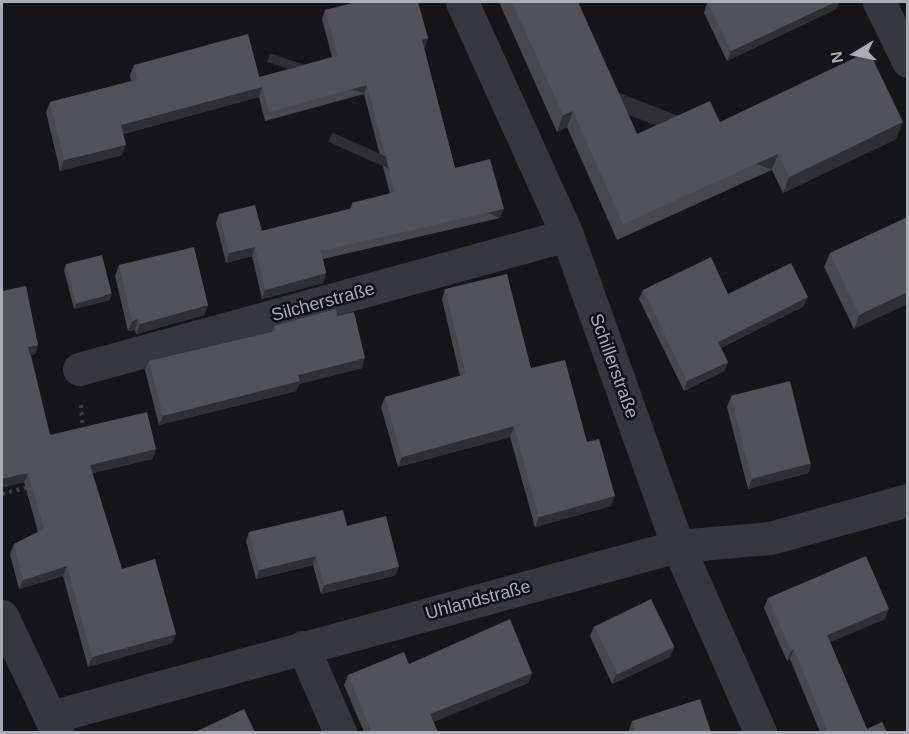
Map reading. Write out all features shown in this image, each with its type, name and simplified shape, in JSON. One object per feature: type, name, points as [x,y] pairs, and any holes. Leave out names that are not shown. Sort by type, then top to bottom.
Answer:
[{"type":"street","name":"Schillerstraße","points":[[462,2],[567,235],[678,546],[760,732]]},
{"type":"street","points":[[879,2],[908,61]]},
{"type":"street","name":"Silcherstraße","points":[[79,369],[567,235]]},
{"type":"street","name":"Uhlandstraße","points":[[54,725],[303,647],[678,546],[770,538],[908,500]]},
{"type":"street","points":[[2,616],[54,725]]},
{"type":"street","points":[[303,647],[339,732]]},
{"type":"path","points":[[79,369],[85,440]]},
{"type":"path","points":[[2,494],[36,486]]},
{"type":"building","points":[[356,2],[418,2],[428,38],[422,40],[455,168],[490,159],[504,209],[321,251],[326,273],[265,290],[255,247],[229,253],[219,214],[255,205],[262,231],[353,208],[352,203],[395,192],[367,85],[269,112],[260,77],[338,56],[325,10]]},
{"type":"building","points":[[512,2],[578,2],[637,134],[710,101],[720,122],[869,51],[903,122],[789,177],[778,154],[623,224],[573,111],[563,115]]},
{"type":"building","points":[[707,2],[835,2],[731,51]]},
{"type":"building","points":[[248,34],[262,87],[121,125],[126,145],[64,160],[50,102],[137,80],[134,65]]},
{"type":"building","points":[[908,217],[908,292],[859,315],[830,253]]},
{"type":"building","points":[[194,247],[208,305],[140,324],[138,319],[132,321],[119,265]]},
{"type":"building","points":[[102,255],[112,294],[76,303],[66,264]]},
{"type":"building","points":[[711,257],[728,294],[791,263],[808,297],[718,342],[728,362],[687,381],[643,290]]},
{"type":"building","points":[[507,274],[531,368],[565,360],[587,442],[599,439],[615,496],[539,517],[514,426],[402,457],[385,397],[466,374],[445,289]]},
{"type":"building","points":[[26,286],[38,345],[28,347],[50,435],[147,412],[156,449],[90,465],[122,569],[155,559],[176,634],[92,657],[67,566],[23,580],[14,544],[44,529],[28,473],[2,479],[2,291]]},
{"type":"building","points":[[336,309],[337,316],[354,312],[365,358],[298,375],[300,381],[163,416],[149,361],[276,331],[274,326]]},
{"type":"building","points":[[790,381],[811,463],[751,478],[731,396]]},
{"type":"building","points":[[343,510],[347,526],[386,516],[399,567],[324,585],[316,556],[259,570],[249,532]]},
{"type":"building","points":[[866,556],[889,609],[827,635],[867,729],[882,722],[887,732],[828,732],[794,649],[791,651],[768,598]]},
{"type":"building","points":[[651,599],[674,647],[618,674],[594,627]]},
{"type":"building","points":[[510,619],[532,673],[430,714],[438,732],[372,732],[348,675],[404,652],[409,664]]},
{"type":"building","points":[[700,699],[711,732],[636,732],[632,721]]},
{"type":"building","points":[[244,709],[255,732],[195,732]]}]
